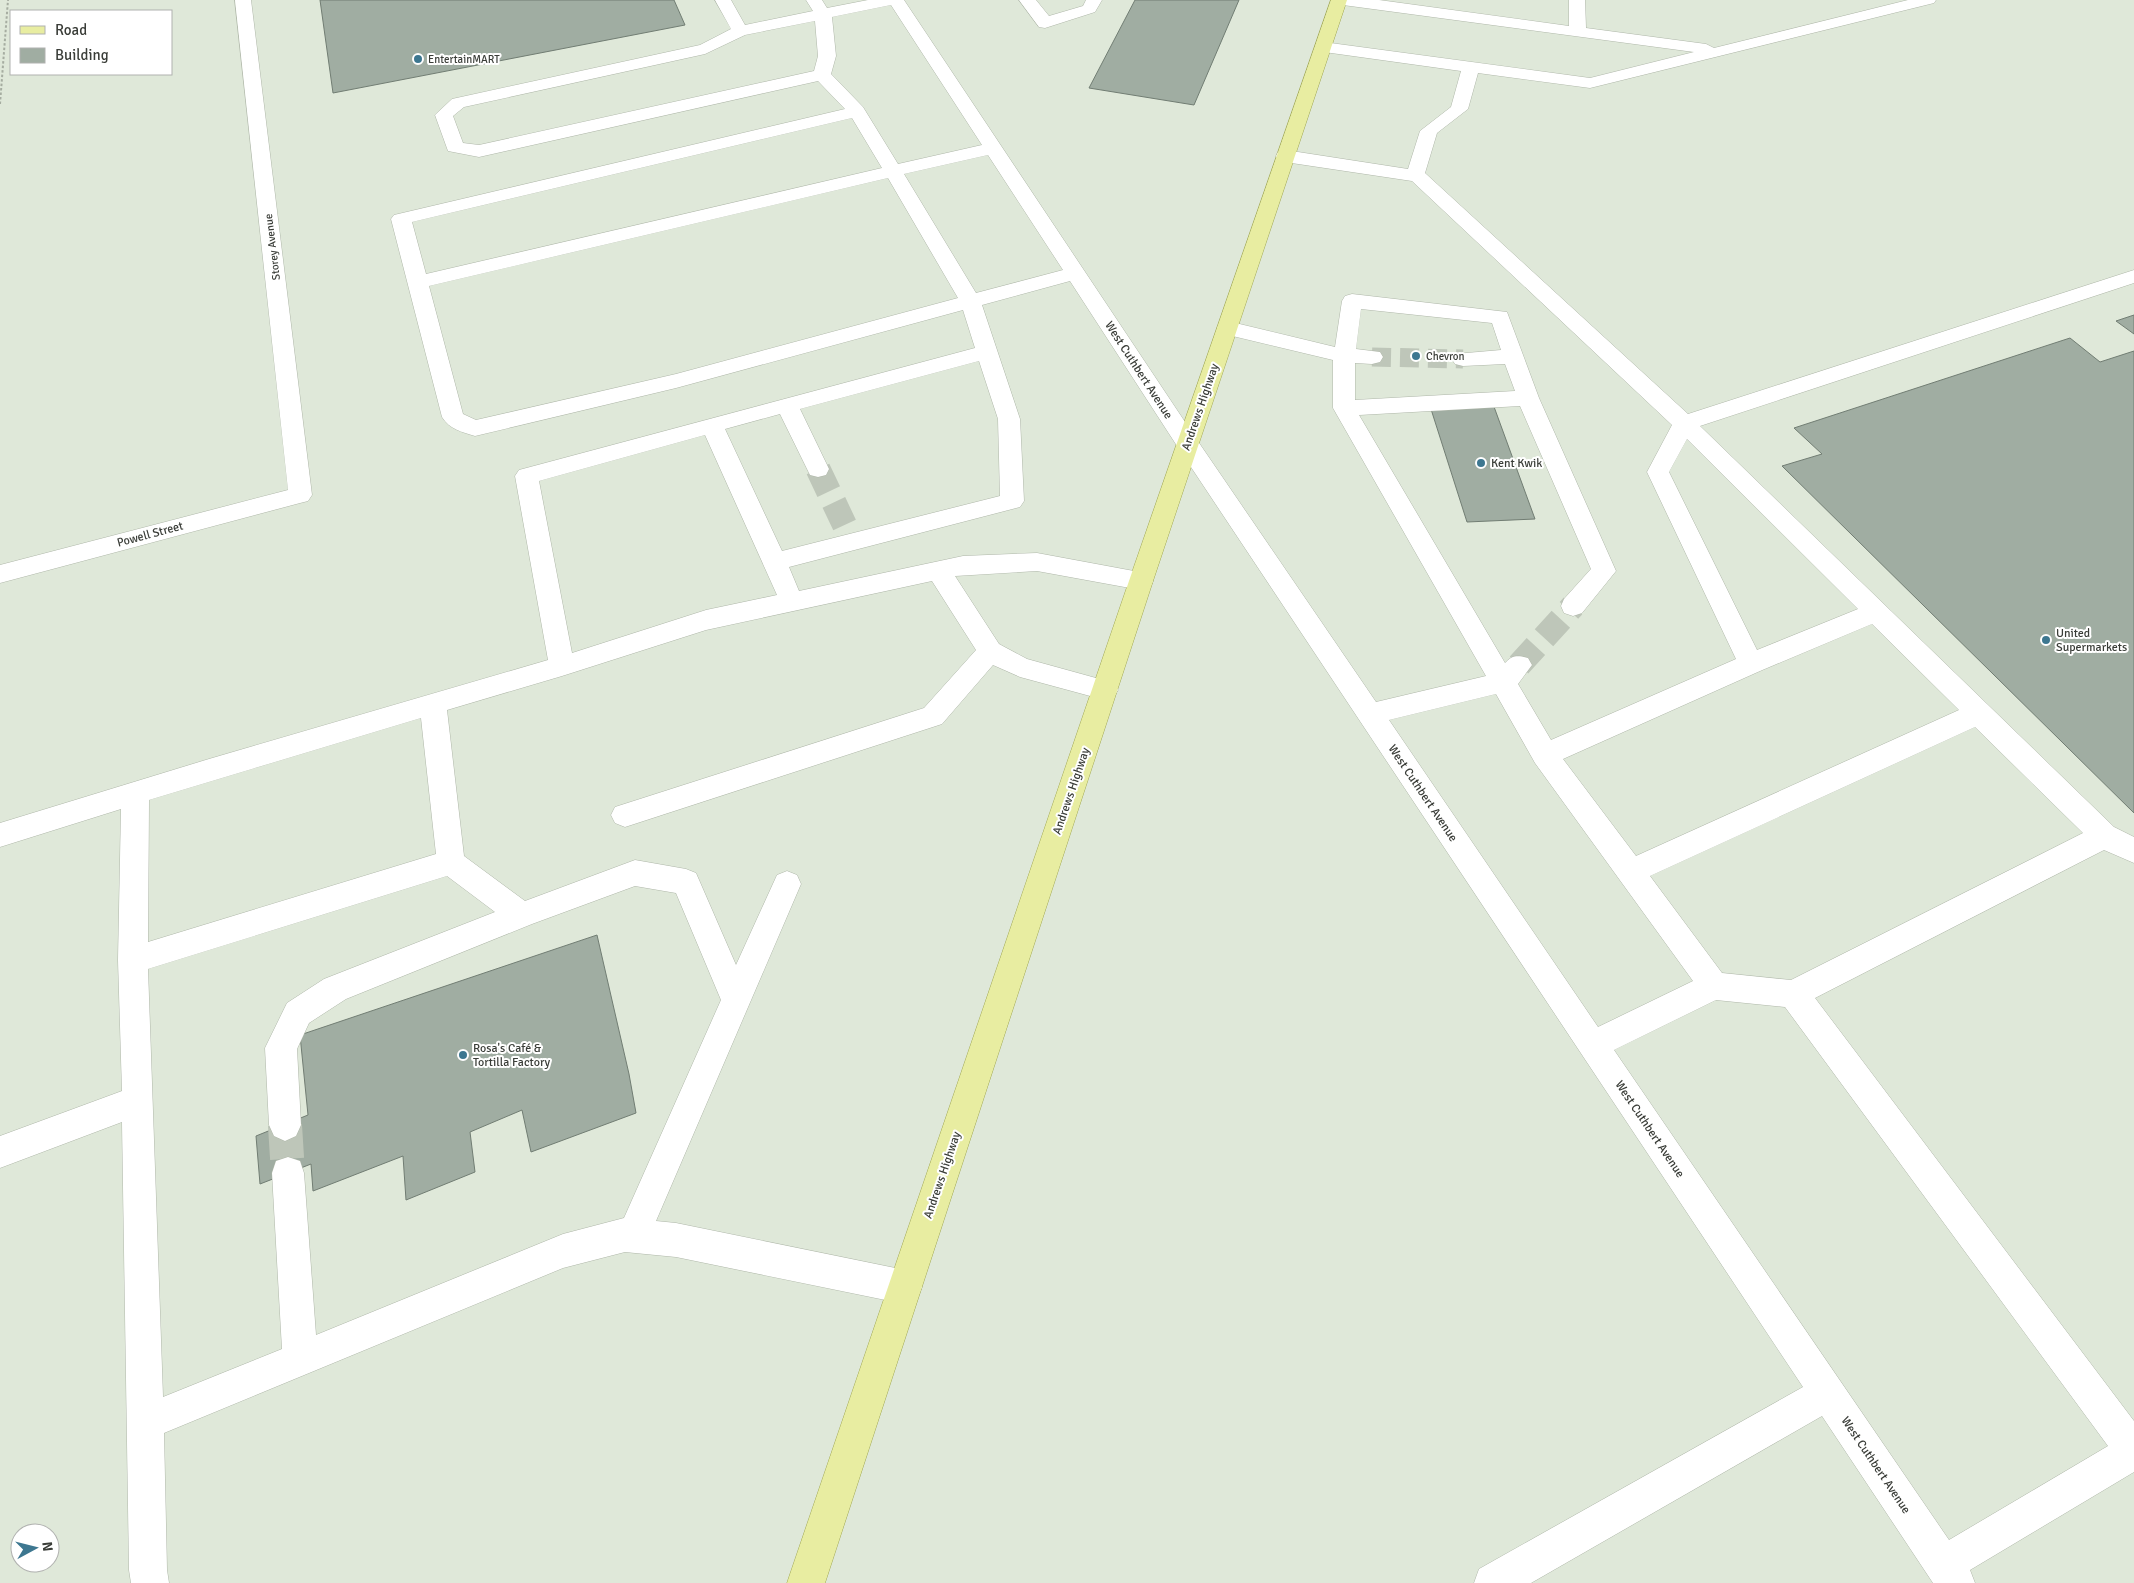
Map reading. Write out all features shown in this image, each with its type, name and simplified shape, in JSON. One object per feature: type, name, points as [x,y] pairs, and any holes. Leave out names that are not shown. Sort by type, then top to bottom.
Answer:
[{"type":"main road","name":"Andrews Highway","points":[[806,1583],[1141,581],[1339,0]]},
{"type":"street","name":"Storey Avenue","points":[[244,0],[300,495]]},
{"type":"street","points":[[723,0],[740,31]]},
{"type":"street","points":[[822,75],[478,151],[455,147],[444,115],[458,103],[705,49],[740,31],[819,7],[894,0]]},
{"type":"street","name":"West Cuthbert Avenue","points":[[894,0],[1188,443],[1949,1574]]},
{"type":"street","points":[[1027,0],[1044,23],[1089,9],[1094,0]]},
{"type":"street","points":[[1343,0],[1468,8],[1578,31],[1722,51]]},
{"type":"street","points":[[1577,0],[1578,31]]},
{"type":"street","points":[[1323,46],[1590,83],[1928,0]]},
{"type":"street","points":[[819,7],[827,56],[822,75]]},
{"type":"street","points":[[1415,176],[1428,131],[1459,109],[1471,67]]},
{"type":"street","points":[[775,562],[850,535],[1012,501],[1009,419],[970,301],[857,111],[822,75]]},
{"type":"street","points":[[857,111],[401,219],[453,417],[460,423],[476,428],[676,382],[1076,273]]},
{"type":"street","points":[[418,282],[993,148]]},
{"type":"street","points":[[1285,156],[1415,176],[1684,423],[2104,836],[2134,852]]},
{"type":"street","points":[[1751,664],[1658,472],[1684,423],[2134,276]]},
{"type":"street","points":[[1573,606],[1604,571],[1528,398],[1500,317],[1352,301],[1344,356],[1344,408],[1512,673],[1545,755],[1714,986]]},
{"type":"street","points":[[1227,328],[1344,356],[1372,357]]},
{"type":"street","points":[[562,666],[527,476],[987,352]]},
{"type":"street","points":[[1463,359],[1514,356]]},
{"type":"street","points":[[1344,408],[1528,398]]},
{"type":"street","points":[[787,405],[818,469]]},
{"type":"street","points":[[712,425],[792,602]]},
{"type":"street","name":"Powell Street","points":[[0,574],[300,495]]},
{"type":"street","points":[[0,835],[433,703],[562,666],[706,620],[963,565],[1037,562],[1141,581]]},
{"type":"street","points":[[939,571],[990,651],[1020,667],[1105,690]]},
{"type":"street","points":[[1545,755],[1751,664],[1876,612]]},
{"type":"street","points":[[625,814],[933,716],[990,651]]},
{"type":"street","points":[[1370,714],[1512,673]]},
{"type":"street","points":[[433,703],[451,862],[522,915]]},
{"type":"street","points":[[1630,872],[1979,713]]},
{"type":"street","points":[[135,793],[133,960],[146,1422],[148,1570],[150,1583]]},
{"type":"street","points":[[1593,1045],[1714,986],[1793,994],[2104,836]]},
{"type":"street","points":[[133,960],[451,862]]},
{"type":"street","points":[[285,1124],[281,1048],[298,1013],[334,989],[522,915],[635,874],[686,882],[736,1000]]},
{"type":"street","points":[[633,1236],[787,884]]},
{"type":"street","points":[[1793,994],[2134,1451],[1949,1574]]},
{"type":"street","points":[[0,1152],[138,1101]]},
{"type":"street","points":[[288,1173],[300,1359]]},
{"type":"street","points":[[146,1422],[563,1251],[625,1235],[676,1240],[905,1287]]},
{"type":"street","points":[[1493,1583],[1827,1393]]},
{"type":"path","points":[[0,104],[8,0]]},
{"type":"building","name":"EntertainMART","points":[[320,0],[674,0],[685,25],[333,93]]},
{"type":"building","points":[[1135,0],[1239,0],[1194,105],[1089,88]]},
{"type":"building","points":[[2134,315],[2134,334],[2116,321]]},
{"type":"building","name":"United Supermarkets","points":[[2070,338],[2100,362],[2134,351],[2134,813],[1782,466],[1822,454],[1794,428]]},
{"type":"building","name":"Kent Kwik","points":[[1493,404],[1535,519],[1467,522],[1430,406]]},
{"type":"building","name":"Rosa's Café & Tortilla Factory","points":[[597,935],[629,1074],[636,1113],[531,1152],[522,1110],[470,1132],[475,1172],[406,1200],[403,1156],[313,1191],[311,1164],[260,1184],[256,1136],[308,1115],[300,1035]]},
{"type":"tunnel","points":[[1372,357],[1463,359]]},
{"type":"tunnel","points":[[818,469],[846,528]]},
{"type":"tunnel","points":[[1519,665],[1573,606]]},
{"type":"tunnel","points":[[285,1125],[288,1173]]},
{"type":"place","name":"EntertainMART","points":[[418,59]]},
{"type":"place","name":"Chevron","points":[[1416,356]]},
{"type":"place","name":"Kent Kwik","points":[[1481,463]]},
{"type":"place","name":"United Supermarkets","points":[[2046,640]]},
{"type":"place","name":"Rosa's Café & Tortilla Factory","points":[[463,1055]]}]
